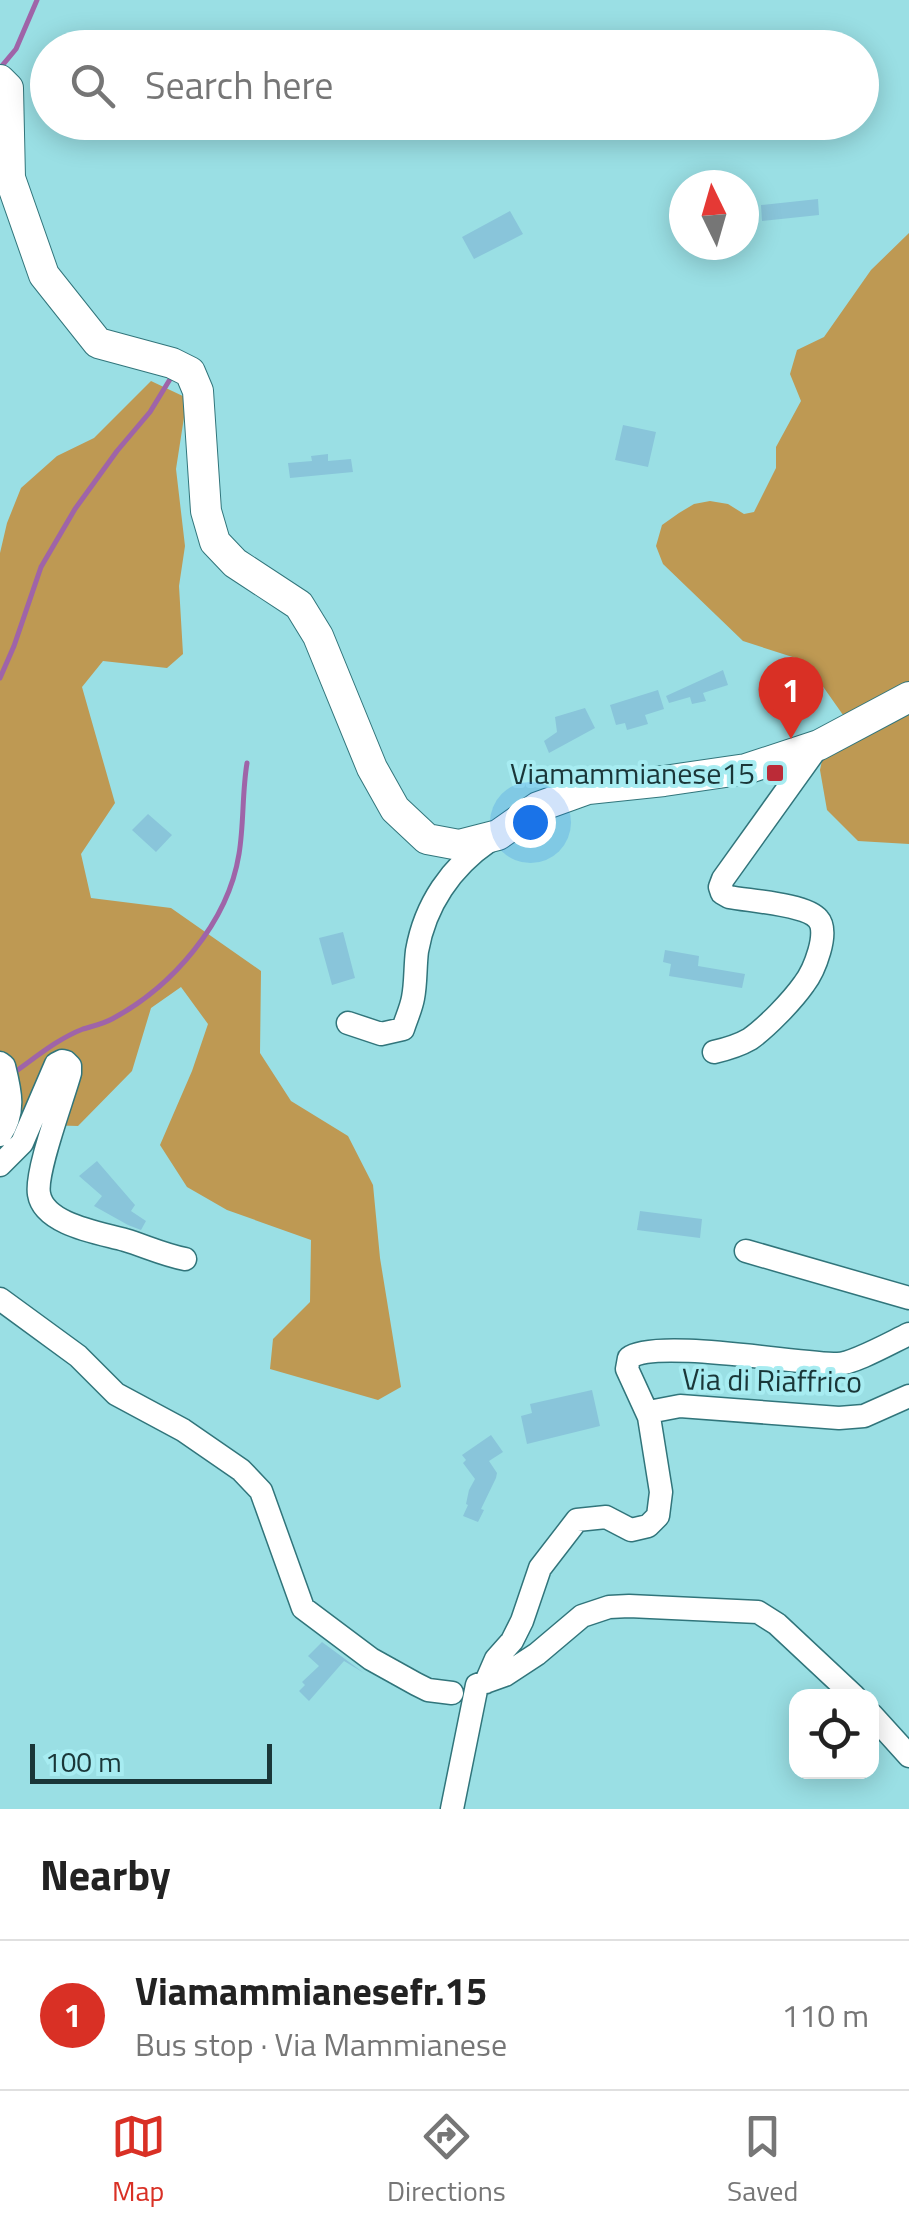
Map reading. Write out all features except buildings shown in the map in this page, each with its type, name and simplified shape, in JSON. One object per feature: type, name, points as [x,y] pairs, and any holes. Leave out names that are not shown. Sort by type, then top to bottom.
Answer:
[{"type":"main road","points":[[0,80],[8,88],[10,178],[44,275],[98,343],[172,363],[190,372],[198,391],[206,511],[214,542],[235,563],[299,605],[318,636],[372,768],[395,809],[427,839],[459,846],[498,835],[538,807],[588,788],[746,768],[819,745],[909,697]]},
{"type":"street","points":[[714,1052],[747,1040],[771,1020],[805,983],[823,938],[817,916],[804,910],[729,897],[720,887],[819,745]]},
{"type":"street","points":[[348,1023],[381,1034],[402,1028],[413,998],[418,949],[427,916],[447,879],[467,856],[498,835]]},
{"type":"street","points":[[0,1166],[22,1143],[56,1064],[66,1062],[70,1073],[38,1181],[41,1202],[68,1224],[184,1259]]},
{"type":"street","points":[[0,1064],[4,1066],[12,1098],[0,1135]]},
{"type":"street","points":[[746,1251],[909,1298]]},
{"type":"street","points":[[0,1300],[78,1356],[116,1394],[184,1430],[241,1470],[261,1491],[303,1608],[386,1667],[442,1697],[505,1674],[537,1654],[582,1616],[609,1607],[628,1606],[758,1612],[777,1624],[847,1689]]},
{"type":"street","points":[[649,1417],[627,1369],[628,1358],[636,1352],[687,1351],[842,1364],[909,1334]]},
{"type":"street","name":"Via di Riaffrico","points":[[452,1809],[482,1683],[522,1621],[540,1568],[577,1520],[606,1517],[631,1530],[648,1526],[658,1516],[660,1492],[649,1417],[654,1411],[680,1406],[839,1418],[864,1416],[909,1396]]},
{"type":"street","points":[[879,1723],[909,1756]]},
{"type":"shaded area","points":[[909,233],[909,685],[848,722],[805,661],[743,641],[663,564],[656,546],[662,525],[694,504],[710,501],[728,504],[744,514],[754,512],[776,468],[776,447],[801,401],[790,374],[797,350],[824,337],[871,270]]},
{"type":"shaded area","points":[[151,381],[187,398],[176,469],[185,546],[179,586],[183,654],[167,668],[103,661],[82,687],[115,803],[81,854],[91,898],[171,908],[261,971],[260,1053],[291,1101],[348,1136],[373,1185],[380,1258],[401,1387],[378,1400],[270,1369],[273,1339],[310,1302],[311,1240],[227,1210],[187,1187],[160,1145],[208,1024],[181,987],[151,1008],[132,1071],[78,1126],[44,1125],[0,1153],[0,553],[21,488],[57,456],[94,438]]},
{"type":"shaded area","points":[[909,704],[909,844],[858,841],[827,810],[820,770],[824,751]]},
{"type":"waterway","points":[[1,67],[16,49],[37,0]]},
{"type":"waterway","points":[[0,678],[41,567],[75,509],[150,412],[172,376]]},
{"type":"waterway","points":[[12,1074],[64,1038],[109,1021],[134,1006],[176,971],[194,950],[210,928],[233,880],[241,843],[247,763]]},
{"type":"place","name":"Viamammianesefr.15","points":[[791,739]]},
{"type":"place","name":"Viamammianese15","points":[[775,773]]}]
